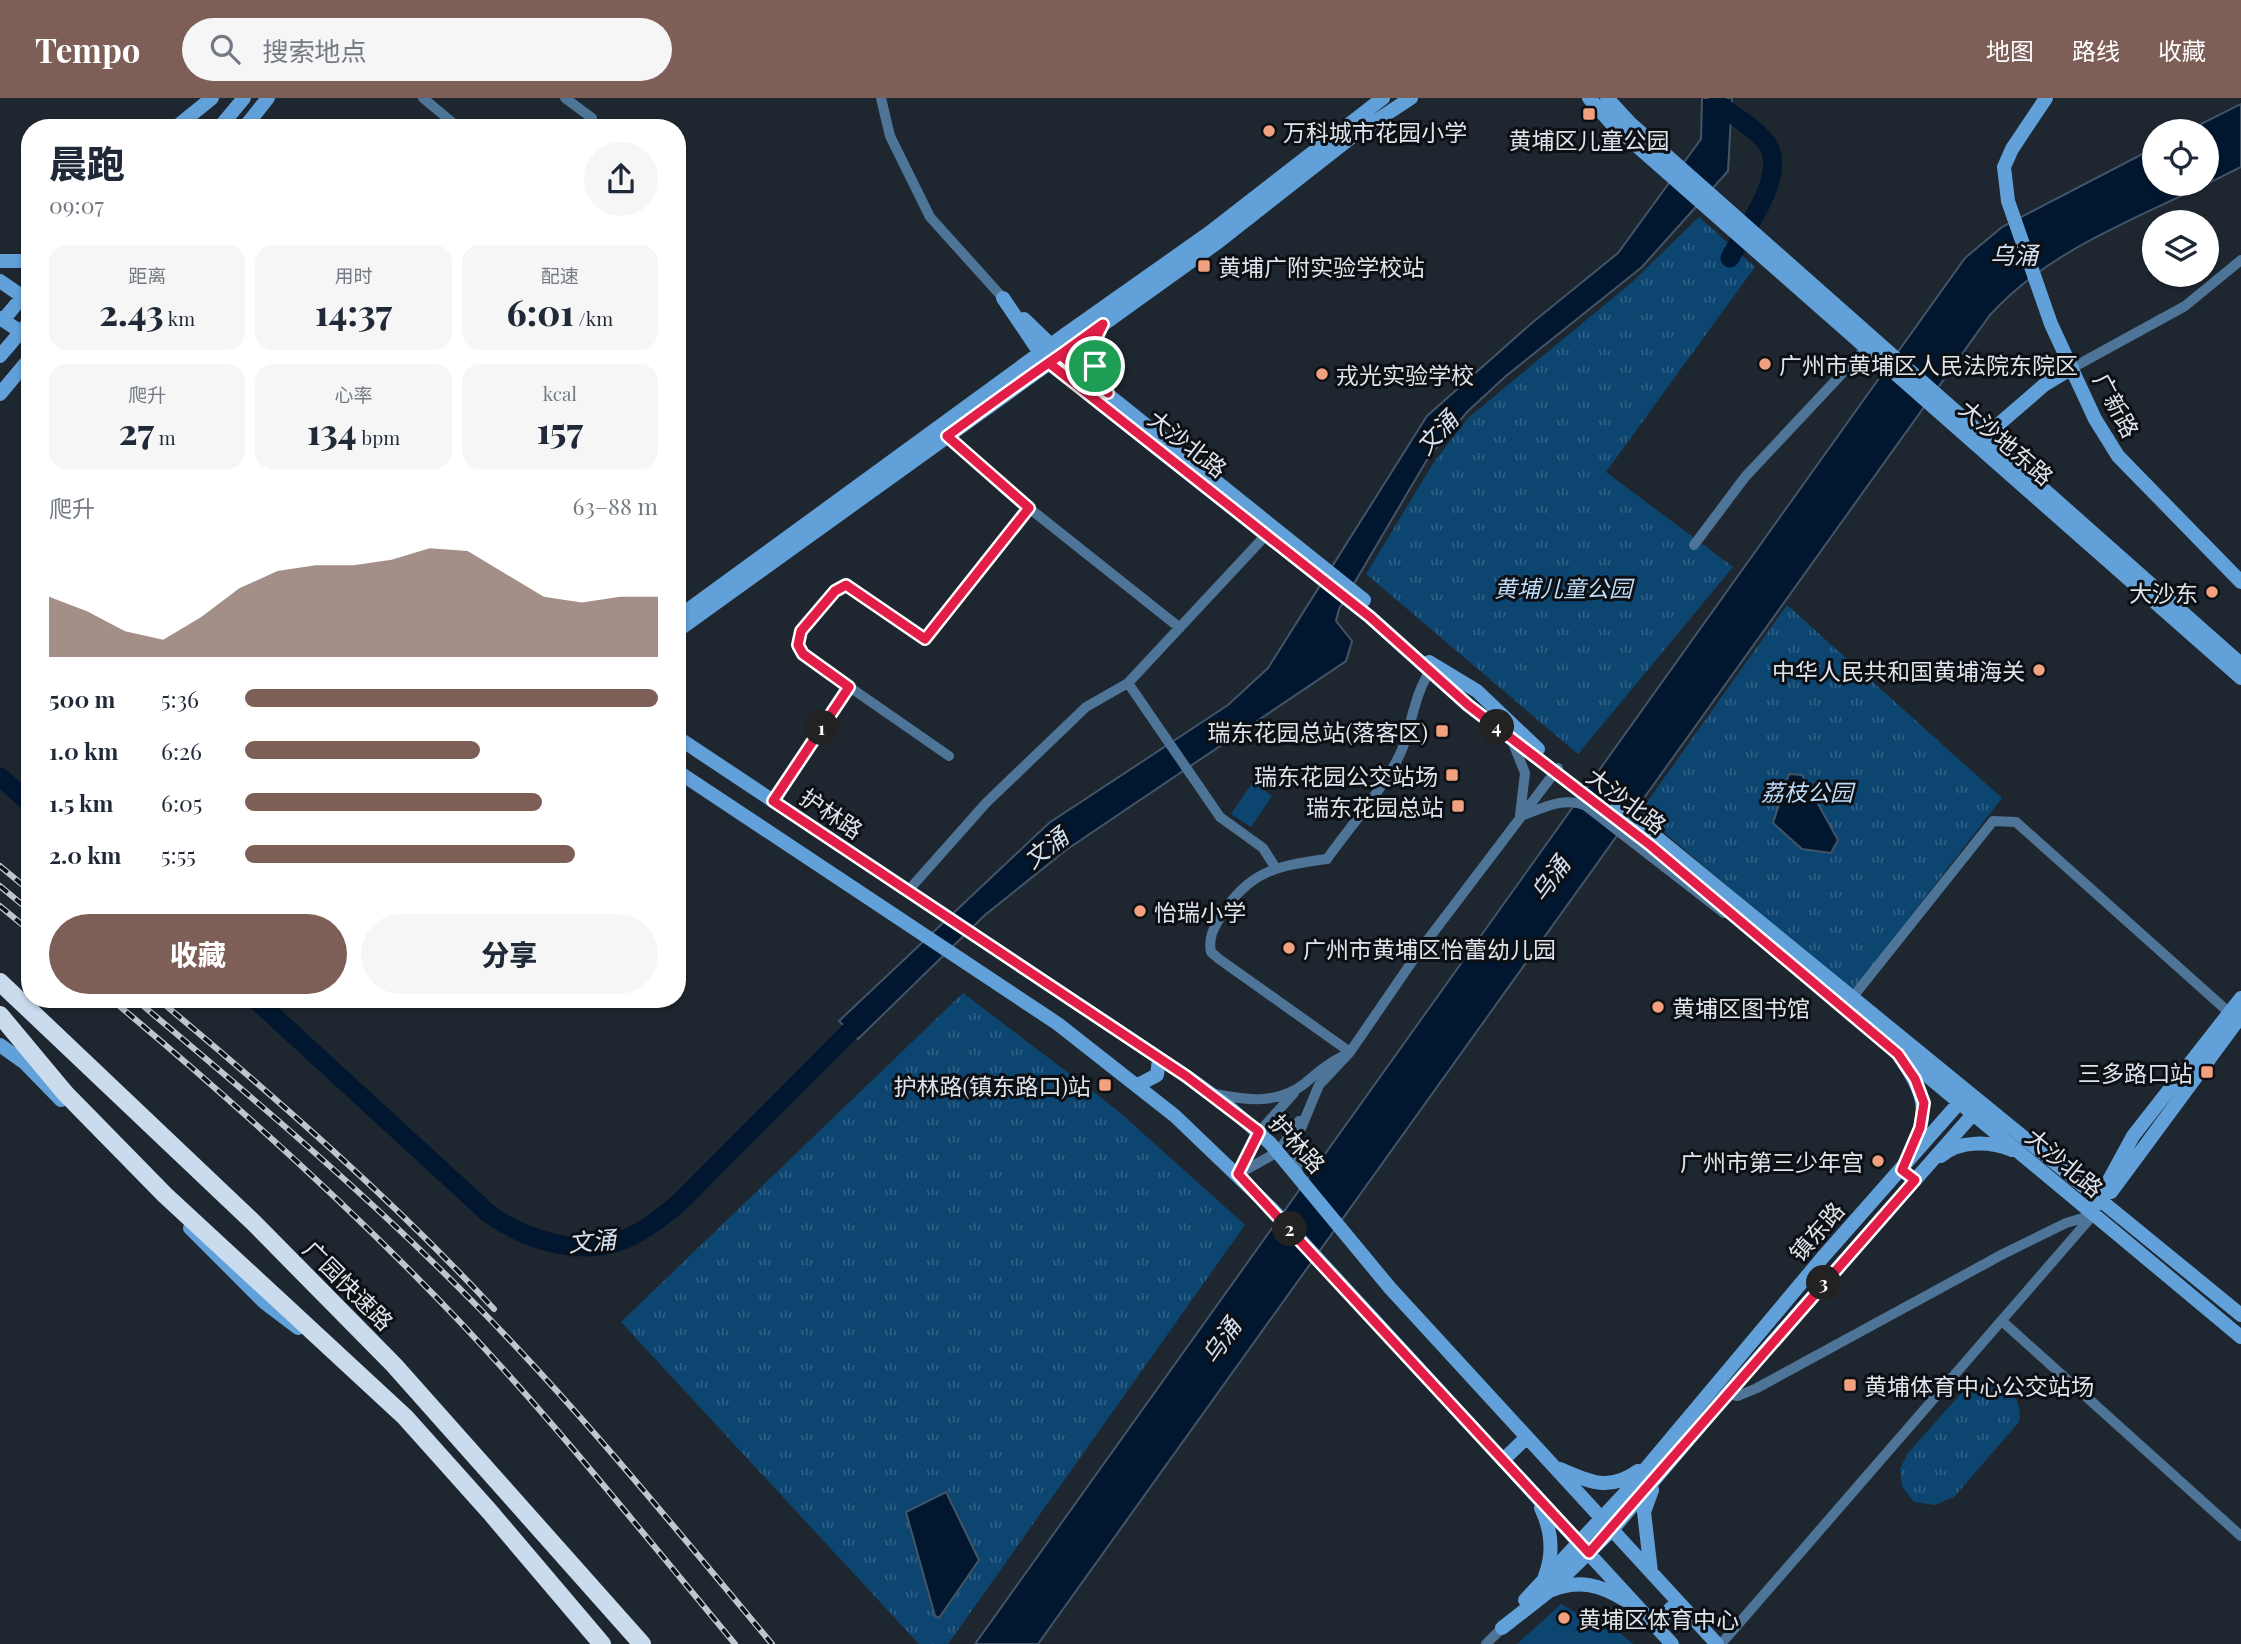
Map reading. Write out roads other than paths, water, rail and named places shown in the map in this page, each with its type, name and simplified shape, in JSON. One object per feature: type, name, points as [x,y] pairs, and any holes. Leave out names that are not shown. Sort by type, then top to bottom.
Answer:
[{"type":"highway","name":"广园快速路","points":[[0,982],[21,1002]]},
{"type":"highway","name":"广园快速路","points":[[27,1008],[254,1223],[394,1365],[642,1644]]},
{"type":"highway","points":[[0,1015],[65,1093],[165,1195],[405,1417],[490,1511],[602,1644]]},
{"type":"street","points":[[187,119],[214,98]]},
{"type":"street","points":[[198,119],[214,98]]},
{"type":"street","points":[[226,119],[244,98]]},
{"type":"street","points":[[251,119],[268,98]]},
{"type":"street","points":[[423,98],[448,119]]},
{"type":"street","points":[[565,98],[591,119]]},
{"type":"street","points":[[881,98],[890,136],[930,217],[1003,298]]},
{"type":"street","points":[[686,612],[1050,354],[1383,98]]},
{"type":"street","points":[[1050,354],[1103,324],[1218,242],[1353,136],[1411,98]]},
{"type":"street","name":"大沙地东路","points":[[1589,98],[1612,124],[1668,163]]},
{"type":"street","name":"大沙地东路","points":[[1606,98],[1668,163],[2241,678]]},
{"type":"street","name":"广新路","points":[[2046,98],[2012,149],[2004,167],[2008,201],[2051,324],[2095,419],[2118,456],[2241,582]]},
{"type":"street","name":"大沙地东路","points":[[1753,239],[1866,348],[1885,357]]},
{"type":"street","points":[[1979,441],[2044,384],[2185,306],[2241,260]]},
{"type":"street","points":[[0,261],[21,261]]},
{"type":"street","points":[[0,281],[21,292]]},
{"type":"street","name":"大沙北路","points":[[1003,298],[1050,354],[1266,535],[1301,555],[1377,610],[1431,669],[1477,691],[1576,790],[1626,833],[1740,922],[1898,1054],[1964,1097],[2101,1199],[2241,1315]]},
{"type":"street","points":[[21,301],[1,319],[21,332]]},
{"type":"street","points":[[1103,324],[1095,340],[1095,366],[1108,393]]},
{"type":"street","points":[[0,356],[21,332]]},
{"type":"street","points":[[1693,545],[1745,477],[1866,348]]},
{"type":"street","name":"大沙北路","points":[[1050,354],[1108,393],[1301,555],[1397,644],[1431,669],[1509,736],[1556,770]]},
{"type":"street","points":[[0,394],[21,369]]},
{"type":"street","points":[[943,431],[1029,508],[1180,628]]},
{"type":"street","points":[[686,624],[943,431]]},
{"type":"street","name":"大沙地东路","points":[[1979,441],[2241,664]]},
{"type":"street","points":[[949,756],[803,654],[798,645],[801,631],[835,591],[846,585],[925,639],[1029,508]]},
{"type":"street","points":[[907,892],[986,803],[1086,707],[1128,683],[1266,535]]},
{"type":"street","points":[[1350,1052],[1211,951],[1212,931],[1235,895],[1248,882],[1275,867],[1327,859],[1403,747],[1415,699],[1431,669]]},
{"type":"street","points":[[1128,683],[1220,817],[1263,848],[1275,867]]},
{"type":"street","points":[[773,801],[849,687]]},
{"type":"street","points":[[1509,736],[1523,763],[1525,773],[1520,816]]},
{"type":"street","name":"护林路","points":[[686,743],[1210,1093],[1259,1132],[1299,1176],[1390,1288],[1651,1574],[1719,1644]]},
{"type":"street","points":[[1299,1176],[1295,1152],[1297,1138],[1319,1085],[1350,1052],[1420,950],[1556,770]]},
{"type":"street","points":[[686,777],[908,922],[1077,1037],[1138,1085],[1238,1174],[1272,1209],[1672,1644]]},
{"type":"street","points":[[1520,816],[1558,802],[1576,790]]},
{"type":"street","name":"大沙北路","points":[[1576,790],[1645,828],[1852,998],[1964,1097]]},
{"type":"street","points":[[1852,998],[1993,821],[2017,822],[2237,1018]]},
{"type":"street","points":[[1719,1644],[2003,1322],[2093,1215],[2133,1136],[2237,1018],[2241,998]]},
{"type":"street","points":[[0,1044],[25,1063],[265,1303],[358,1373]]},
{"type":"street","points":[[1238,1174],[1259,1132],[1302,1085],[1318,1069],[1350,1052]]},
{"type":"street","points":[[1898,1054],[1915,1079],[1924,1103],[1920,1128],[1902,1170],[1920,1175],[1948,1150],[1960,1147],[1989,1144],[2016,1152]]},
{"type":"street","points":[[1138,1085],[1157,1075],[1159,1059]]},
{"type":"street","points":[[1210,1093],[1258,1100],[1287,1094],[1302,1085]]},
{"type":"street","points":[[1964,1097],[1974,1113]]},
{"type":"street","name":"镇东路","points":[[1502,1628],[1607,1525],[1823,1256],[1964,1097]]},
{"type":"street","points":[[1238,1174],[1278,1152],[1309,1108]]},
{"type":"street","name":"大沙北路","points":[[1974,1113],[2016,1152],[2241,1337]]},
{"type":"street","name":"镇东路","points":[[1656,1467],[1727,1394],[1974,1113]]},
{"type":"street","points":[[1727,1394],[1733,1396],[1747,1393],[2003,1254],[2066,1223],[2093,1215]]},
{"type":"street","points":[[2003,1322],[2241,1536]]},
{"type":"street","points":[[1503,1460],[1527,1437]]},
{"type":"street","points":[[1556,1468],[1593,1482],[1615,1484],[1656,1467]]},
{"type":"street","points":[[1651,1574],[1644,1512],[1656,1467]]},
{"type":"street","points":[[1535,1494],[1551,1535],[1551,1562],[1545,1588],[1574,1584],[1594,1585],[1607,1589],[1641,1611]]},
{"type":"street","points":[[1654,1624],[1678,1602]]},
{"type":"street","points":[[1486,1644],[1502,1628]]},
{"type":"water","points":[[1702,98],[1732,98],[1728,171],[1642,267],[1506,376],[1468,411],[1428,458],[1339,609],[1336,621],[1352,641],[1346,661],[1066,850],[985,915],[858,1039],[839,1021],[1049,823],[1228,705],[1268,668],[1427,416],[1533,322],[1618,253],[1701,139]]},
{"type":"water","points":[[2241,104],[2241,167],[2219,178],[2219,119],[2211,119]]},
{"type":"water","name":"乌涌","points":[[2142,154],[2142,196],[2181,196],[2151,210],[2142,210],[2142,215],[2064,255],[2013,293],[1990,315],[1038,1644],[975,1644],[1965,258],[2002,227]]},
{"type":"water","points":[[1789,774],[1802,775],[1838,840],[1831,853],[1802,849],[1773,823]]},
{"type":"water","points":[[946,1492],[979,1560],[939,1618],[935,1616],[906,1512]]},
{"type":"waterway","points":[[1717,103],[1764,140],[1771,152],[1773,167],[1770,183],[1755,216],[1730,258]]},
{"type":"waterway","name":"文涌","points":[[0,777],[21,795]]},
{"type":"waterway","name":"文涌","points":[[265,1008],[488,1213],[535,1238],[588,1247],[606,1245],[631,1237],[678,1204],[867,1014]]},
{"type":"railway","points":[[0,866],[21,884]]},
{"type":"railway","points":[[0,886],[21,904]]},
{"type":"railway","points":[[0,906],[21,924]]},
{"type":"railway","points":[[122,1008],[290,1156],[419,1279],[531,1401],[735,1644]]},
{"type":"railway","points":[[146,1008],[352,1187],[477,1306],[591,1430],[772,1644]]},
{"type":"railway","points":[[169,1008],[331,1149],[414,1227],[494,1309]]},
{"type":"place","name":"黄埔区儿童公园","points":[[1589,114]]},
{"type":"place","name":"万科城市花园小学","points":[[1269,131]]},
{"type":"place","name":"黄埔广附实验学校站","points":[[1204,266]]},
{"type":"place","name":"广州市黄埔区人民法院东院区","points":[[1765,364]]},
{"type":"place","name":"戎光实验学校","points":[[1322,374]]},
{"type":"place","name":"大沙东","points":[[2212,592]]},
{"type":"place","name":"中华人民共和国黄埔海关","points":[[2039,670]]},
{"type":"place","name":"瑞东花园总站(落客区)","points":[[1442,731]]},
{"type":"place","name":"瑞东花园公交站场","points":[[1452,775]]},
{"type":"place","name":"瑞东花园总站","points":[[1458,806]]},
{"type":"place","name":"怡瑞小学","points":[[1140,911]]},
{"type":"place","name":"广州市黄埔区怡蕾幼儿园","points":[[1289,948]]},
{"type":"place","name":"黄埔区图书馆","points":[[1658,1007]]},
{"type":"place","name":"三多路口站","points":[[2207,1072]]},
{"type":"place","name":"护林路(镇东路口)站","points":[[1105,1085]]},
{"type":"place","name":"广州市第三少年宫","points":[[1878,1161]]},
{"type":"place","name":"黄埔体育中心公交站场","points":[[1850,1385]]},
{"type":"place","name":"黄埔区体育中心","points":[[1564,1618]]},
{"type":"park label","name":"黄埔儿童公园","points":[[1563,587]]},
{"type":"park label","name":"荔枝公园","points":[[1807,791]]}]
